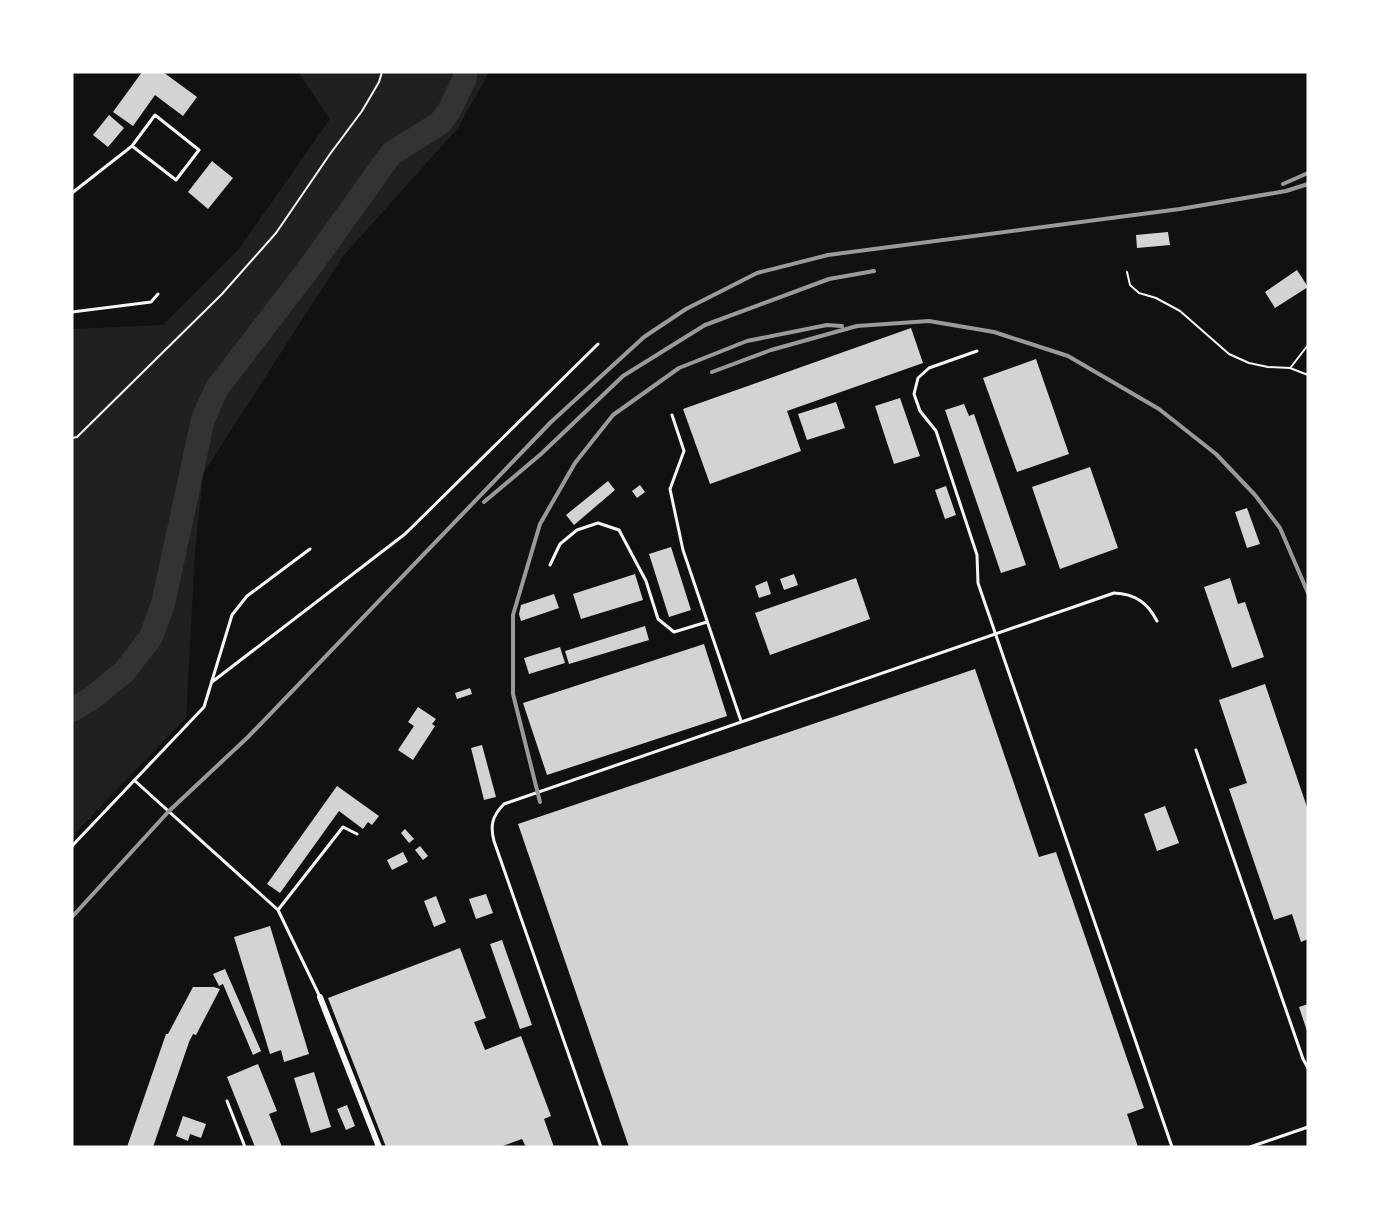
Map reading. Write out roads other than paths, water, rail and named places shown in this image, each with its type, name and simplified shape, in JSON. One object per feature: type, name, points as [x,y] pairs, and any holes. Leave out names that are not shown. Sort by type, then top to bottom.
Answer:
[{"type":"street","points":[[320,997],[380,1147]]},
{"type":"lane","points":[[72,193],[132,146],[155,115],[199,150],[176,180],[132,146]]},
{"type":"lane","points":[[72,312],[151,302],[158,294]]},
{"type":"lane","points":[[212,682],[405,534],[598,344]]},
{"type":"lane","points":[[977,351],[929,368],[918,378],[914,394],[920,411],[936,431],[977,555],[978,583],[1172,1147]]},
{"type":"lane","points":[[672,415],[684,451],[669,489],[683,550],[742,721]]},
{"type":"lane","points":[[550,565],[560,544],[577,530],[597,523],[619,530],[646,581],[658,619],[674,632],[707,622]]},
{"type":"lane","points":[[72,846],[204,707],[232,615],[247,596],[310,549]]},
{"type":"lane","points":[[601,1147],[494,842],[491,831],[492,821],[496,812],[504,804],[1114,593],[1128,594],[1140,599],[1150,608],[1157,621]]},
{"type":"lane","points":[[1196,750],[1308,1068]]},
{"type":"lane","points":[[134,780],[278,910],[320,997]]},
{"type":"lane","points":[[278,910],[343,827],[357,834]]},
{"type":"lane","points":[[227,1101],[245,1147]]},
{"type":"lane","points":[[1250,1147],[1308,1127]]},
{"type":"waterway","points":[[72,710],[92,698],[124,672],[151,637],[163,604],[203,419],[217,388],[307,271],[391,154],[440,123],[449,111],[465,78],[465,72]]},
{"type":"railway","points":[[1283,184],[1308,173]]},
{"type":"railway","points":[[72,917],[169,811],[248,737],[551,422],[644,337],[686,309],[757,273],[828,255],[1180,209],[1286,191],[1308,184]]},
{"type":"railway","points":[[484,502],[541,454],[623,376],[705,325],[829,279],[874,271]]},
{"type":"railway","points":[[712,372],[771,350],[857,326],[929,321],[994,332],[1068,356],[1159,409],[1216,454],[1255,495],[1280,528],[1308,593]]},
{"type":"railway","points":[[540,802],[513,694],[513,615],[540,524],[575,463],[613,415],[679,368],[747,341],[827,325],[842,326]]}]
